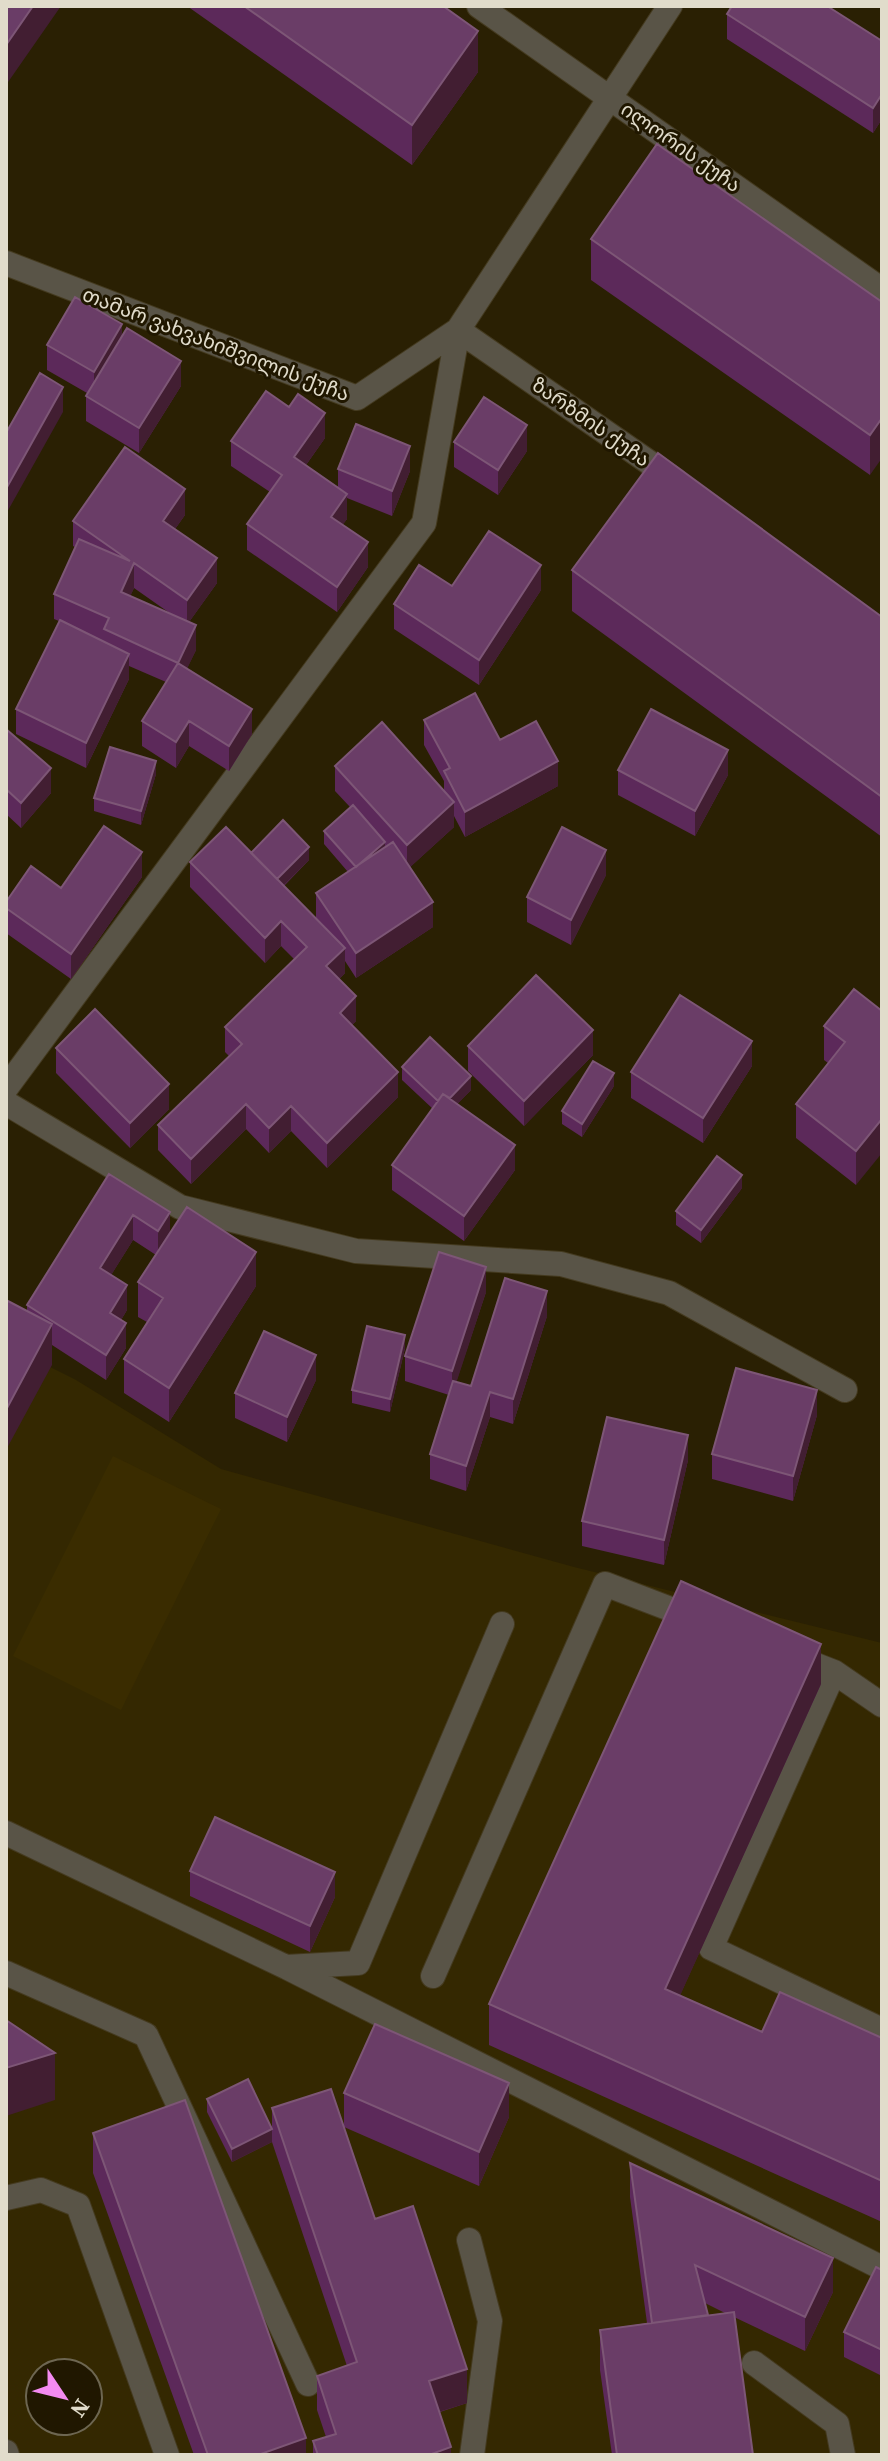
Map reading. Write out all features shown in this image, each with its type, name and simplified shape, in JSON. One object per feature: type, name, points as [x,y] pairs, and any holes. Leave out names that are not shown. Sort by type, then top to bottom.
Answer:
[{"type":"street","name":"ილორის ქუჩა","points":[[479,6],[882,290]]},
{"type":"street","points":[[6,1088],[424,523],[458,330],[670,6]]},
{"type":"street","name":"თამარ ვახვახიშვილის ქუჩა","points":[[6,263],[357,398],[458,330]]},
{"type":"street","name":"ზარზმის ქუჩა","points":[[458,330],[689,491]]},
{"type":"street","points":[[6,1103],[180,1207],[356,1251],[561,1264],[669,1293],[845,1390]]},
{"type":"street","points":[[433,1976],[605,1584],[719,1628]]},
{"type":"street","points":[[286,1967],[358,1963],[502,1624]]},
{"type":"street","points":[[776,1650],[834,1672],[882,1705]]},
{"type":"street","points":[[834,1672],[711,1948],[882,2030]]},
{"type":"street","points":[[6,1833],[286,1967],[882,2268]]},
{"type":"street","points":[[6,1973],[146,2035],[308,2384]]},
{"type":"street","points":[[6,2198],[41,2190],[78,2205],[167,2455]]},
{"type":"street","points":[[469,2240],[490,2321],[472,2455]]},
{"type":"street","points":[[754,2363],[837,2424],[843,2455]]},
{"type":"shaded area","points":[[6,1345],[76,1380],[221,1469],[574,1567],[882,1643],[882,2455],[6,2455]]},
{"type":"shaded area","points":[[113,1456],[221,1509],[121,1710],[13,1656]]},
{"type":"building","points":[[6,6],[33,6],[6,45]]},
{"type":"building","points":[[244,6],[443,6],[478,31],[412,125]]},
{"type":"building","points":[[732,6],[827,6],[882,41],[882,94],[873,108],[727,14]]},
{"type":"building","points":[[657,144],[882,302],[882,418],[870,435],[591,239]]},
{"type":"building","points":[[75,297],[122,324],[94,372],[47,345]]},
{"type":"building","points":[[127,328],[181,361],[139,428],[86,396]]},
{"type":"building","points":[[40,373],[63,387],[6,489],[6,433]]},
{"type":"building","points":[[266,391],[289,407],[298,394],[325,413],[294,457],[347,494],[331,517],[368,542],[337,587],[247,524],[282,475],[231,441]]},
{"type":"building","points":[[484,397],[527,425],[498,470],[454,442]]},
{"type":"building","points":[[356,424],[410,446],[392,491],[338,469]]},
{"type":"building","points":[[125,447],[185,489],[163,521],[217,558],[187,600],[134,563],[121,592],[196,625],[178,663],[104,629],[109,618],[54,594],[79,539],[130,561],[73,521]]},
{"type":"building","points":[[658,453],[882,617],[882,797],[572,570]]},
{"type":"building","points":[[489,531],[541,565],[479,660],[394,604],[419,565],[452,586]]},
{"type":"building","points":[[60,620],[129,654],[86,743],[16,709]]},
{"type":"building","points":[[178,663],[252,709],[229,746],[189,721],[176,742],[142,721]]},
{"type":"building","points":[[475,693],[500,740],[536,721],[558,761],[465,812],[444,771],[450,768],[424,720]]},
{"type":"building","points":[[651,709],[728,750],[695,811],[618,770]]},
{"type":"building","points":[[382,722],[454,802],[407,845],[335,766]]},
{"type":"building","points":[[6,729],[51,768],[21,803],[6,789]]},
{"type":"building","points":[[110,747],[156,761],[141,811],[94,798]]},
{"type":"building","points":[[353,805],[385,842],[356,867],[324,831]]},
{"type":"building","points":[[283,820],[309,847],[277,879],[251,853]]},
{"type":"building","points":[[104,826],[142,852],[71,954],[6,908],[6,902],[31,866],[61,888]]},
{"type":"building","points":[[226,827],[345,948],[326,966],[356,996],[340,1013],[398,1072],[327,1143],[291,1106],[269,1128],[246,1104],[191,1159],[158,1125],[242,1044],[225,1027],[307,947],[281,921],[265,938],[190,862]]},
{"type":"building","points":[[562,827],[606,850],[571,920],[527,897]]},
{"type":"building","points":[[393,842],[433,902],[356,953],[316,893]]},
{"type":"building","points":[[536,975],[593,1030],[524,1101],[468,1046]]},
{"type":"building","points":[[854,989],[882,1011],[882,1119],[856,1151],[796,1104],[845,1042],[824,1026]]},
{"type":"building","points":[[680,995],[752,1041],[703,1118],[631,1072]]},
{"type":"building","points":[[95,1009],[169,1084],[130,1123],[56,1048]]},
{"type":"building","points":[[430,1037],[471,1076],[450,1098],[443,1094],[438,1101],[402,1067]]},
{"type":"building","points":[[593,1061],[614,1073],[582,1124],[562,1111]]},
{"type":"building","points":[[443,1094],[515,1145],[464,1216],[392,1165]]},
{"type":"building","points":[[717,1156],[742,1175],[701,1230],[676,1211]]},
{"type":"building","points":[[109,1174],[170,1212],[158,1231],[133,1215],[100,1268],[127,1285],[110,1313],[126,1323],[106,1355],[27,1305]]},
{"type":"building","points":[[187,1207],[256,1252],[169,1388],[124,1359],[163,1298],[138,1282]]},
{"type":"building","points":[[439,1252],[486,1267],[452,1371],[405,1356]]},
{"type":"building","points":[[505,1278],[547,1291],[513,1399],[490,1392],[466,1466],[430,1454],[453,1381],[471,1386]]},
{"type":"building","points":[[6,1300],[52,1324],[6,1410]]},
{"type":"building","points":[[367,1326],[405,1335],[390,1399],[352,1390]]},
{"type":"building","points":[[264,1331],[316,1355],[287,1417],[235,1393]]},
{"type":"building","points":[[736,1368],[817,1390],[793,1476],[712,1454]]},
{"type":"building","points":[[607,1417],[688,1435],[664,1540],[582,1521]]},
{"type":"building","points":[[681,1581],[821,1644],[665,1989],[762,2032],[780,1992],[882,2038],[882,2181],[489,2004]]},
{"type":"building","points":[[215,1817],[335,1872],[310,1926],[190,1871]]},
{"type":"building","points":[[6,2020],[55,2053],[6,2068]]},
{"type":"building","points":[[375,2024],[509,2083],[479,2152],[344,2093]]},
{"type":"building","points":[[248,2079],[272,2129],[232,2149],[207,2099]]},
{"type":"building","points":[[331,2089],[375,2219],[413,2206],[467,2369],[429,2381],[451,2447],[429,2455],[318,2455],[313,2441],[336,2434],[317,2376],[357,2362],[272,2108]]},
{"type":"building","points":[[185,2100],[306,2438],[258,2455],[208,2455],[93,2133]]},
{"type":"building","points":[[630,2163],[833,2258],[805,2317],[695,2265],[708,2315],[652,2323]]},
{"type":"building","points":[[876,2267],[882,2270],[882,2350],[844,2332]]},
{"type":"building","points":[[734,2312],[753,2455],[617,2455],[600,2330]]}]
